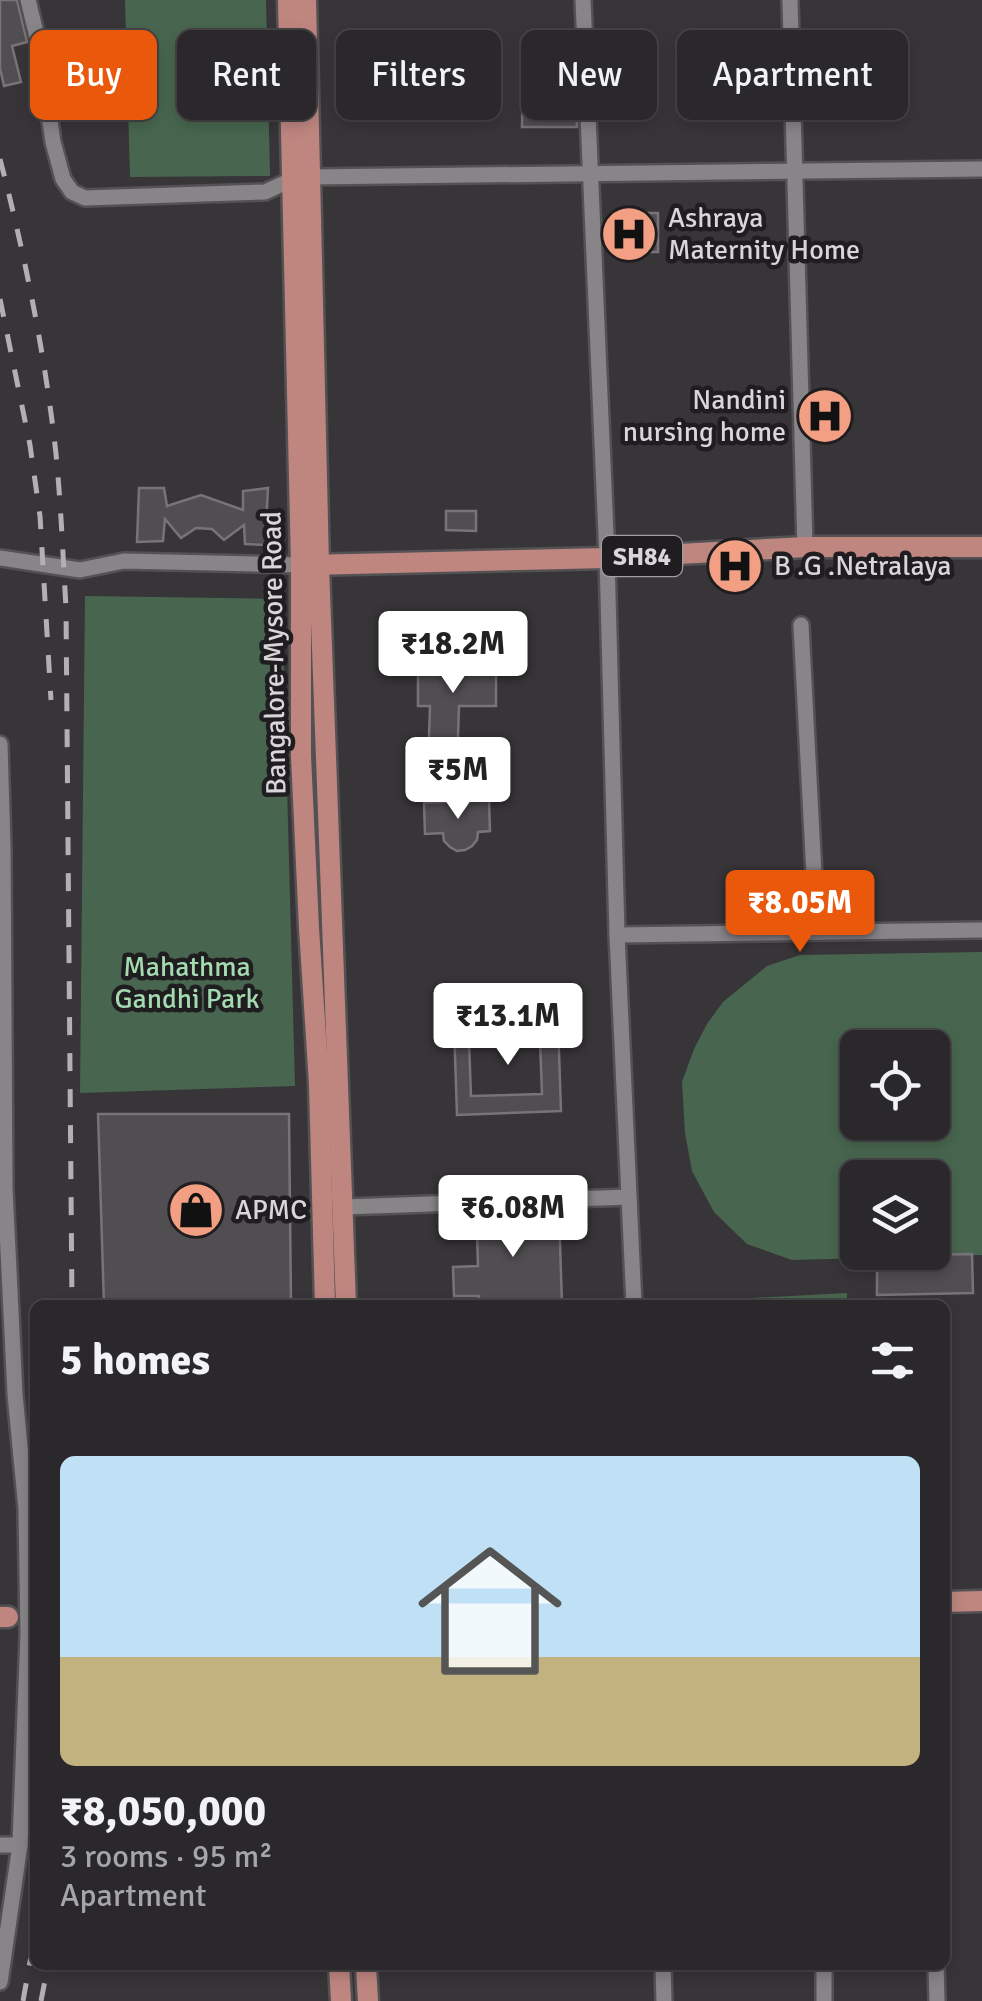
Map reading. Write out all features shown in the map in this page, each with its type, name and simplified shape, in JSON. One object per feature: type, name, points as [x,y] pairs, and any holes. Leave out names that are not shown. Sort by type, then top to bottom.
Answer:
[{"type":"main road","name":"Bangalore-Mysore Road","points":[[288,0],[301,178],[310,566],[346,1300]]},
{"type":"main road","name":"Bangalore-Mysore Road","points":[[301,178],[306,0]]},
{"type":"main road","name":"SH84","points":[[310,566],[606,558],[805,547],[982,546]]},
{"type":"main road","name":"Bangalore-Mysore Road","points":[[310,566],[302,756],[319,1084],[325,1300]]},
{"type":"main road","points":[[950,1602],[982,1600]]},
{"type":"main road","points":[[339,1970],[341,2001]]},
{"type":"main road","points":[[366,1970],[368,2001]]},
{"type":"street","points":[[28,0],[63,179],[72,192],[85,198],[265,192],[301,178],[982,169]]},
{"type":"street","points":[[583,0],[634,1300]]},
{"type":"street","points":[[790,0],[805,547]]},
{"type":"street","points":[[0,558],[80,570],[124,561],[310,566]]},
{"type":"street","points":[[801,625],[817,932]]},
{"type":"street","points":[[0,744],[2,1189],[26,1509],[28,1634],[20,1844],[4,1922],[0,1982]]},
{"type":"street","points":[[617,936],[982,930]]},
{"type":"street","points":[[343,1207],[628,1198]]},
{"type":"street","points":[[0,1845],[20,1844]]},
{"type":"street","points":[[663,1970],[664,2001]]},
{"type":"street","points":[[824,1970],[824,2001]]},
{"type":"street","points":[[936,1970],[938,2001]]},
{"type":"green space","points":[[125,0],[266,0],[267,30],[177,30],[177,120],[269,120],[270,176],[130,177],[128,120],[157,120],[157,30],[126,30]]},
{"type":"green space","name":"Mahathma Gandhi Park","points":[[85,596],[282,599],[295,1086],[80,1093]]},
{"type":"green space","points":[[982,952],[982,1255],[950,1256],[950,1160],[840,1160],[840,1259],[792,1260],[747,1244],[714,1212],[692,1171],[682,1082],[694,1049],[723,1002],[767,966],[800,955]]},
{"type":"green space","points":[[847,1293],[847,1300],[750,1298]]},
{"type":"building","points":[[0,0],[17,0],[27,42],[12,46],[21,82],[4,86],[0,68]]},
{"type":"building","points":[[522,120],[577,120],[577,127],[522,127]]},
{"type":"building","points":[[614,213],[658,213],[658,252],[614,252]]},
{"type":"building","points":[[139,488],[164,488],[167,506],[201,495],[243,510],[243,491],[268,488],[265,545],[245,544],[244,525],[224,540],[212,529],[196,528],[181,538],[165,519],[163,541],[137,542]]},
{"type":"building","points":[[446,511],[476,511],[476,531],[446,530]]},
{"type":"building","points":[[418,651],[496,651],[496,706],[459,706],[457,768],[428,767],[430,706],[418,706]]},
{"type":"building","points":[[489,800],[490,831],[478,832],[477,840],[465,850],[450,847],[443,833],[425,834],[424,803]]},
{"type":"building","points":[[558,1022],[561,1111],[457,1115],[454,1026]],"holes":[[[540,1040],[542,1094],[471,1096],[469,1042]]]},
{"type":"building","name":"APMC","points":[[98,1114],[289,1114],[291,1300],[104,1300]]},
{"type":"building","points":[[559,1211],[562,1300],[479,1300],[479,1296],[454,1296],[453,1267],[478,1266],[477,1234],[466,1235],[465,1214]]},
{"type":"building","points":[[950,1254],[972,1254],[973,1293],[877,1295],[877,1270],[950,1270]]},
{"type":"railway","points":[[0,159],[40,342],[61,512],[66,608],[72,1300]]},
{"type":"railway","points":[[0,299],[30,445],[40,516],[51,700]]},
{"type":"railway","points":[[23,2001],[30,1962]]},
{"type":"railway","points":[[41,2001],[47,1970]]},
{"type":"place","name":"Ashraya Maternity Home","points":[[629,234]]},
{"type":"place","name":"Nandini nursing home","points":[[825,416]]},
{"type":"place","name":"B .G .Netralaya","points":[[735,566]]},
{"type":"place","name":"APMC","points":[[196,1210]]}]
